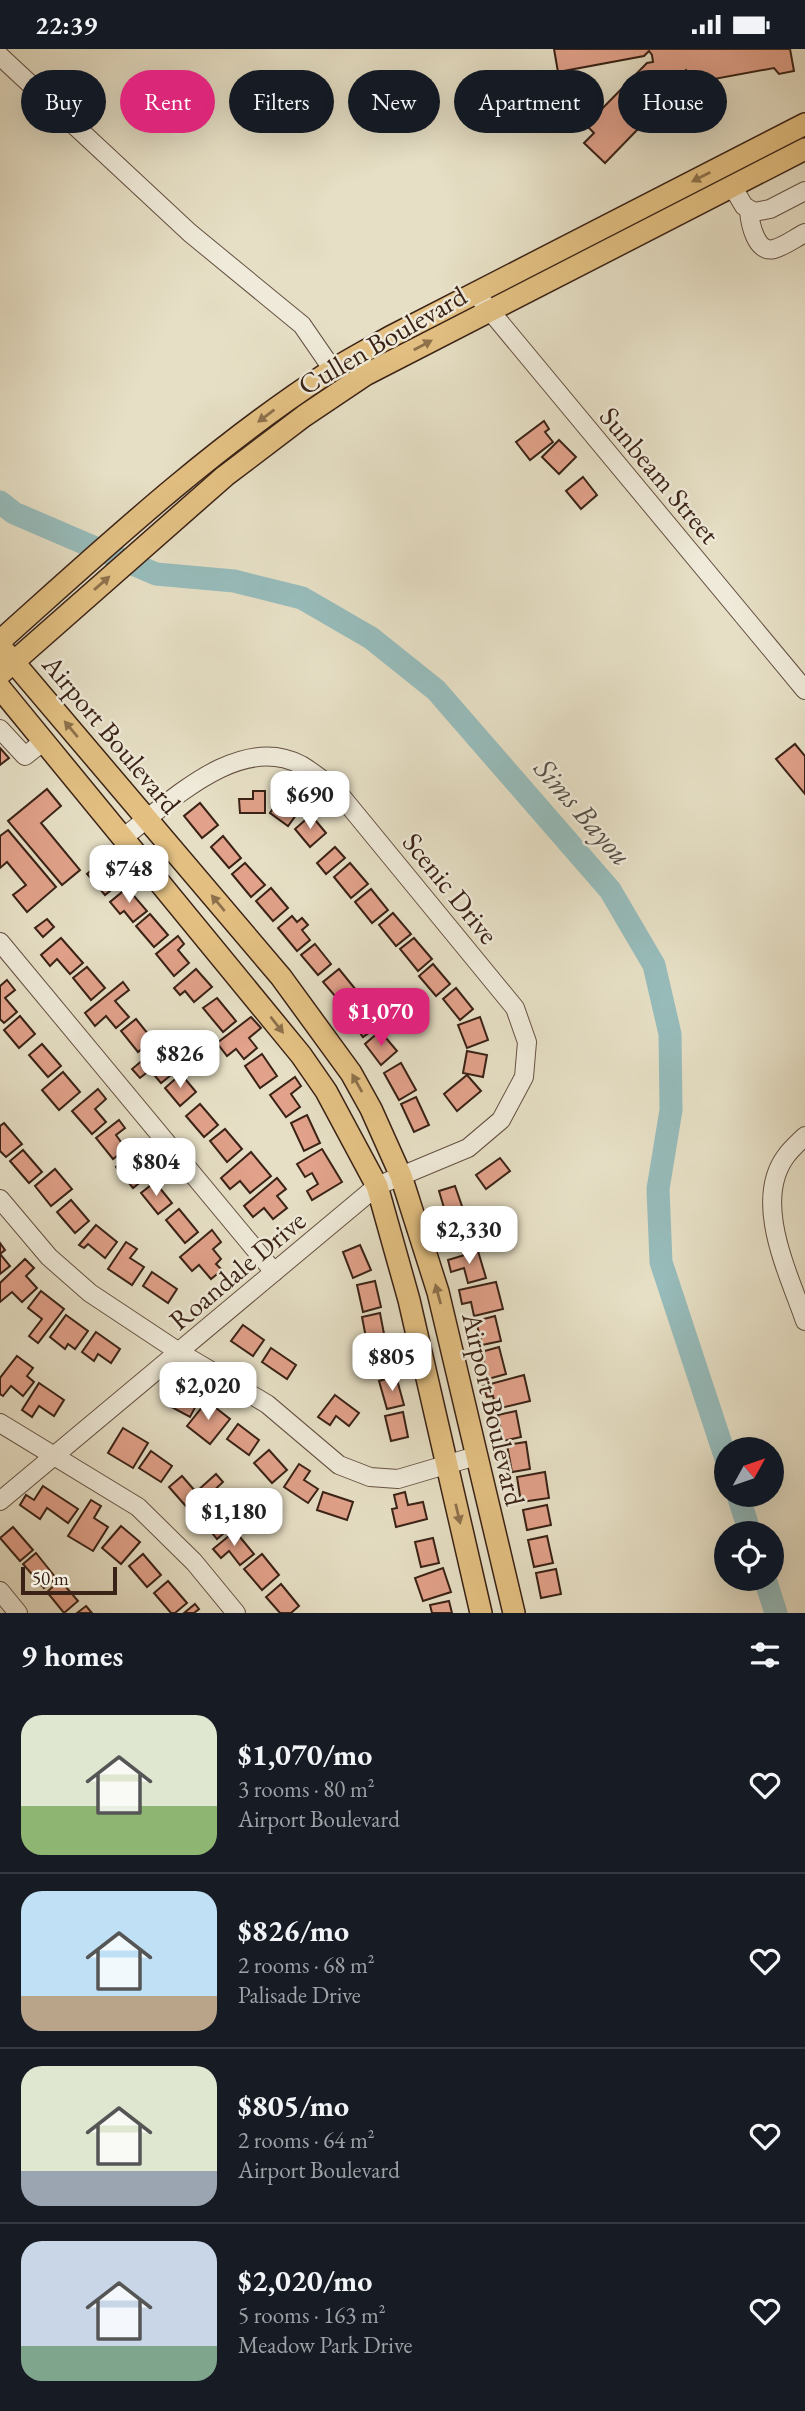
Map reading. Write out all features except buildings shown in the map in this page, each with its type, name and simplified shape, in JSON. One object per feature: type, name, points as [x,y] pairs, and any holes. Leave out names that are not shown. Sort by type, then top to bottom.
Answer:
[{"type":"main road","name":"Cullen Boulevard","points":[[7,668],[225,476],[365,375],[489,310],[609,236],[797,128]]},
{"type":"main road","points":[[732,186],[732,175],[779,149],[797,128]]},
{"type":"main road","name":"Cullen Boulevard","points":[[0,643],[180,483],[266,415],[333,370],[475,293],[732,186],[805,149]]},
{"type":"main road","points":[[211,460],[225,476]]},
{"type":"main road","name":"Airport Boulevard","points":[[0,643],[7,668],[148,819],[281,977],[351,1073],[382,1131],[401,1177],[438,1292],[514,1613]]},
{"type":"main road","name":"Airport Boulevard","points":[[0,688],[301,1055],[326,1091],[377,1186],[409,1300],[481,1613]]},
{"type":"main road","points":[[256,997],[281,977]]},
{"type":"street","points":[[0,55],[190,233],[302,325],[333,370]]},
{"type":"street","points":[[732,186],[748,211],[750,225],[760,245],[774,249],[805,233]]},
{"type":"street","points":[[748,211],[760,212],[805,191]]},
{"type":"street","name":"Sunbeam Street","points":[[475,293],[805,690]]},
{"type":"street","points":[[20,713],[0,729],[25,756],[44,741]]},
{"type":"street","name":"Scenic Drive","points":[[124,837],[209,773],[249,757],[277,758],[300,764],[337,790],[515,1008],[527,1042],[524,1077],[501,1120],[468,1148],[377,1186]]},
{"type":"street","points":[[0,942],[275,1272]]},
{"type":"street","points":[[804,1141],[785,1157],[774,1184],[771,1209],[776,1235],[805,1321]]},
{"type":"street","name":"Roandale Drive","points":[[0,1501],[377,1186]]},
{"type":"street","points":[[0,1199],[49,1257],[90,1293],[179,1352],[267,1404],[339,1465],[370,1477],[398,1479],[476,1456]]},
{"type":"street","points":[[0,1423],[145,1513],[194,1562],[236,1613]]},
{"type":"street","points":[[0,1591],[18,1613]]},
{"type":"waterway","name":"Sims Bayou","points":[[0,502],[14,513],[156,574],[234,581],[302,598],[371,638],[436,690],[610,890],[654,965],[670,1034],[671,1110],[658,1189],[661,1262],[719,1437]]},
{"type":"waterway","name":"Sims Bayou","points":[[742,1507],[746,1521]]},
{"type":"waterway","name":"Sims Bayou","points":[[769,1591],[776,1613]]}]
